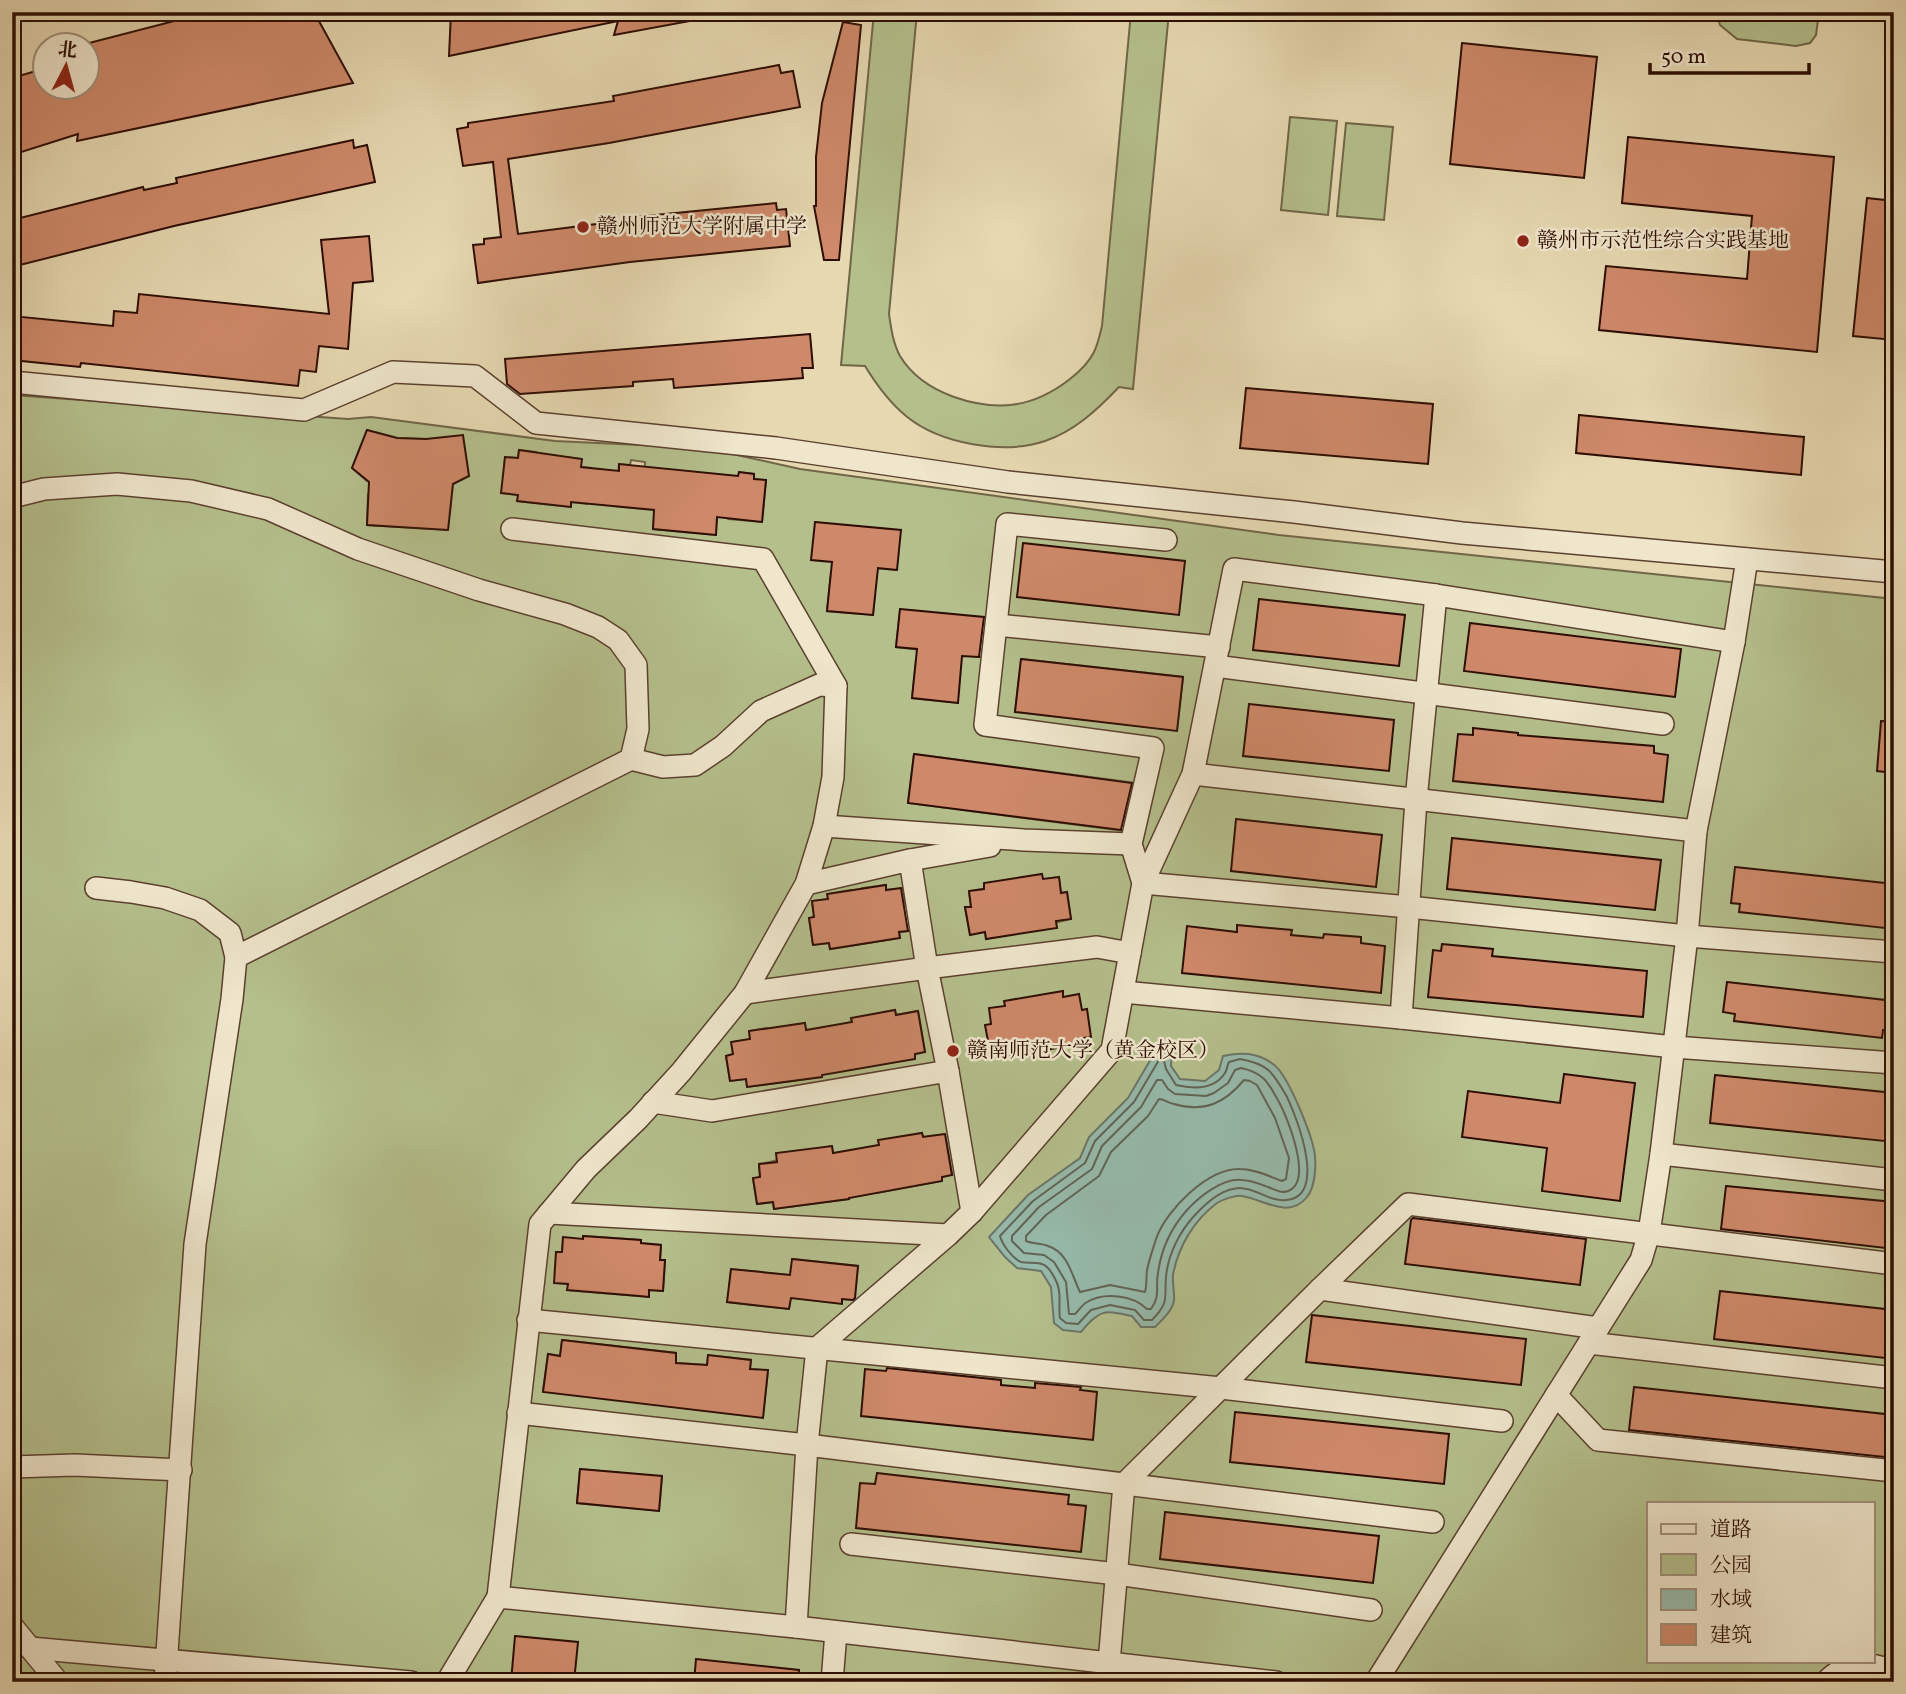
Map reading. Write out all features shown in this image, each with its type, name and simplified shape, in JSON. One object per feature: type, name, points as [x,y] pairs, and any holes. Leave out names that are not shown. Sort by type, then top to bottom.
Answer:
[{"type":"street","points":[[12,382],[304,410],[393,372],[475,376],[536,423],[776,448],[1008,482],[1294,512],[1462,534],[1894,572]]},
{"type":"street","points":[[12,497],[44,489],[117,484],[191,491],[268,509],[358,549],[598,626],[618,640],[636,665],[638,729],[631,760]]},
{"type":"street","points":[[1143,883],[1131,844],[1153,748],[985,725],[1007,523],[1166,540]]},
{"type":"street","points":[[447,1682],[498,1597],[540,1224],[586,1170],[681,1072],[745,993],[806,884],[824,826],[833,778],[836,685],[763,559],[512,529]]},
{"type":"street","points":[[1376,1682],[1641,1259],[1649,1233],[1661,1154],[1687,936],[1696,831],[1734,642],[1747,559]]},
{"type":"street","points":[[796,1627],[807,1445],[817,1348],[948,1236],[972,1212],[1112,1050],[1143,883],[1193,774],[1234,569],[1436,595],[1734,642]]},
{"type":"street","points":[[1401,1018],[1416,800],[1436,595]]},
{"type":"street","points":[[997,625],[1217,656],[1426,694],[1663,724]]},
{"type":"street","points":[[236,957],[631,760],[663,767],[695,765],[723,746],[761,711],[819,685],[836,685]]},
{"type":"street","points":[[1193,774],[1696,831]]},
{"type":"street","points":[[824,826],[1024,840],[1131,844]]},
{"type":"street","points":[[806,884],[910,860],[1024,840]]},
{"type":"street","points":[[910,860],[972,1212]]},
{"type":"street","points":[[1143,883],[1687,936],[1894,952]]},
{"type":"street","points":[[96,888],[165,898],[200,910],[230,933],[236,957],[195,1244],[165,1682]]},
{"type":"street","points":[[745,993],[1097,947],[1130,953]]},
{"type":"street","points":[[1123,992],[1674,1046],[1894,1063]]},
{"type":"street","points":[[653,1102],[712,1111],[948,1071]]},
{"type":"street","points":[[1661,1154],[1894,1180]]},
{"type":"street","points":[[1100,1669],[1117,1574],[1124,1484],[1408,1204],[1894,1264]]},
{"type":"street","points":[[549,1213],[948,1236]]},
{"type":"street","points":[[1320,1289],[1593,1336],[1894,1378]]},
{"type":"street","points":[[528,1320],[1221,1388],[1502,1421]]},
{"type":"street","points":[[1556,1395],[1598,1440],[1894,1471]]},
{"type":"street","points":[[518,1413],[807,1445],[1433,1522]]},
{"type":"street","points":[[12,1468],[75,1465],[181,1470]]},
{"type":"street","points":[[851,1544],[1117,1574],[1371,1610]]},
{"type":"street","points":[[498,1597],[796,1627],[1100,1669],[1276,1682]]},
{"type":"street","points":[[12,1626],[58,1682]]},
{"type":"street","points":[[832,1682],[836,1632]]},
{"type":"street","points":[[30,1648],[411,1682]]},
{"type":"street","points":[[1826,1682],[1830,1676],[1848,1667],[1868,1665],[1894,1673]]},
{"type":"green space","points":[[874,12],[917,12],[889,314],[896,346],[910,370],[930,386],[970,402],[1000,406],[1028,401],[1056,389],[1080,370],[1095,349],[1102,326],[1131,12],[1169,12],[1133,389],[1119,387],[1085,418],[1056,437],[1029,445],[992,447],[936,434],[920,426],[894,405],[865,366],[841,365]]},
{"type":"green space","points":[[1716,12],[1819,12],[1816,35],[1810,43],[1796,46],[1737,39],[1720,25]]},
{"type":"green space","points":[[1290,117],[1337,121],[1328,215],[1281,210]]},
{"type":"green space","points":[[1346,123],[1393,127],[1384,220],[1337,216]]},
{"type":"green space","name":"赣南师范大学（黄金校区）","points":[[12,395],[348,419],[371,417],[555,441],[705,448],[800,469],[1279,535],[1894,599],[1894,1682],[12,1682]],"holes":[[[367,430],[397,438],[426,439],[469,476],[446,484],[451,500],[448,530],[367,525],[368,494],[380,494],[382,481],[367,481],[352,468]],[[519,450],[536,452],[536,462],[565,457],[581,459],[581,467],[591,468],[587,504],[571,502],[570,507],[518,501],[518,495],[502,493],[505,457],[518,458]],[[631,460],[645,462],[644,478],[737,485],[739,472],[754,474],[754,479],[766,481],[762,522],[728,519],[719,502],[715,535],[653,529],[656,496],[646,495],[645,509],[615,506],[619,464],[630,465]],[[837,562],[897,570],[872,568],[876,580],[873,615],[827,611],[831,572]],[[900,610],[986,618],[982,657],[957,655],[958,703],[912,698],[916,660],[922,650],[896,647]],[[1021,659],[1183,677],[1177,730],[1015,712]],[[914,754],[1137,783],[1131,832],[908,803]],[[1059,877],[1061,893],[1067,892],[1071,919],[986,939],[985,932],[970,934],[965,908],[971,907],[969,891]],[[885,885],[886,890],[903,888],[905,903],[910,902],[914,930],[899,932],[900,938],[830,949],[829,943],[813,945],[809,918],[814,917],[812,901],[828,899],[828,894],[851,890],[853,899],[863,897],[862,888]],[[895,1010],[896,1015],[918,1011],[925,1052],[915,1054],[915,1059],[821,1069],[822,1077],[747,1087],[746,1079],[730,1081],[726,1056],[733,1054],[732,1042],[750,1039],[749,1031],[767,1028],[768,1035],[805,1024],[806,1032],[852,1022],[851,1019]],[[922,1133],[923,1137],[945,1134],[952,1174],[942,1177],[942,1181],[876,1193],[848,1192],[849,1199],[774,1209],[773,1202],[757,1204],[753,1179],[760,1177],[759,1164],[832,1146],[833,1154]],[[584,1236],[641,1240],[640,1250],[650,1244],[661,1245],[660,1260],[665,1261],[663,1291],[649,1290],[649,1297],[568,1290],[556,1252],[562,1252],[563,1238],[583,1246]],[[793,1259],[858,1266],[854,1300],[842,1299],[842,1303],[791,1293],[789,1309],[728,1302],[731,1269],[790,1275]],[[562,1340],[676,1353],[676,1363],[707,1365],[708,1355],[751,1360],[750,1369],[768,1371],[763,1417],[543,1391],[548,1354],[560,1356]],[[580,1469],[662,1477],[659,1511],[577,1503]]]},
{"type":"water","points":[[1158,1047],[1172,1049],[1171,1066],[1180,1079],[1205,1081],[1219,1070],[1223,1056],[1255,1055],[1273,1064],[1286,1080],[1310,1135],[1315,1161],[1312,1188],[1300,1204],[1292,1207],[1284,1208],[1239,1196],[1223,1200],[1209,1210],[1194,1226],[1183,1244],[1173,1275],[1173,1305],[1155,1327],[1141,1327],[1132,1316],[1109,1312],[1098,1315],[1081,1332],[1063,1330],[1054,1323],[1051,1287],[1041,1271],[1017,1268],[989,1237],[1028,1195],[1080,1158],[1089,1137],[1128,1098]]},
{"type":"building","points":[[209,12],[314,12],[353,83],[77,141],[78,134],[12,155],[12,78],[32,72],[32,102],[102,102],[102,40]]},
{"type":"building","points":[[451,12],[689,12],[690,21],[614,35],[618,21],[449,56]]},
{"type":"building","points":[[843,22],[861,25],[839,260],[824,260],[814,206],[816,157],[822,103]]},
{"type":"building","points":[[1462,43],[1597,57],[1584,178],[1450,164]]},
{"type":"building","points":[[779,65],[781,73],[793,71],[800,107],[508,159],[518,234],[637,221],[636,217],[776,203],[777,210],[786,209],[790,246],[630,262],[478,283],[473,245],[484,244],[484,239],[501,237],[493,162],[463,166],[457,129],[468,127],[468,123],[614,101],[613,96]]},
{"type":"building","points":[[1628,137],[1834,157],[1817,352],[1599,330],[1606,266],[1747,279],[1752,216],[1622,203]]},
{"type":"building","points":[[353,140],[354,148],[367,145],[375,182],[174,226],[12,267],[12,220],[143,187],[144,190],[177,183],[176,178]]},
{"type":"building","points":[[1867,198],[1894,201],[1894,340],[1853,336]]},
{"type":"building","points":[[369,236],[373,281],[353,283],[348,349],[319,346],[316,372],[300,370],[298,386],[81,363],[80,367],[12,360],[12,316],[113,326],[114,311],[137,313],[139,294],[329,314],[321,240]]},
{"type":"building","points":[[810,334],[813,368],[802,368],[803,378],[674,388],[673,379],[633,382],[633,386],[520,394],[507,384],[505,359]]},
{"type":"building","points":[[1246,388],[1433,404],[1428,464],[1240,448]]},
{"type":"building","points":[[1579,415],[1804,437],[1801,475],[1576,453]]},
{"type":"building","points":[[367,430],[397,438],[426,439],[463,435],[469,476],[453,484],[448,530],[367,525],[369,482],[352,468]]},
{"type":"building","points":[[519,450],[582,459],[581,467],[619,471],[619,464],[738,476],[739,472],[754,474],[754,479],[766,480],[762,522],[717,517],[716,535],[653,529],[654,510],[571,502],[571,507],[517,501],[518,495],[501,493],[505,457],[518,458]]},
{"type":"building","points":[[815,522],[901,530],[897,570],[878,568],[873,615],[827,611],[832,562],[811,560]]},
{"type":"building","points":[[1023,543],[1185,561],[1179,615],[1017,597]]},
{"type":"building","points":[[1259,599],[1405,615],[1399,666],[1253,650]]},
{"type":"building","points":[[900,609],[984,617],[979,657],[962,656],[958,703],[912,698],[917,649],[896,647]]},
{"type":"building","points":[[1470,623],[1681,649],[1675,697],[1464,671]]},
{"type":"building","points":[[1021,659],[1183,677],[1177,731],[1015,712]]},
{"type":"building","points":[[1249,704],[1394,720],[1389,771],[1243,756]]},
{"type":"building","points":[[1881,721],[1894,722],[1894,773],[1877,771]]},
{"type":"building","points":[[1473,728],[1518,735],[1654,746],[1654,753],[1668,755],[1663,802],[1453,781],[1458,734],[1473,735]]},
{"type":"building","points":[[914,754],[1132,783],[1121,830],[908,803]]},
{"type":"building","points":[[1236,819],[1382,835],[1376,887],[1231,871]]},
{"type":"building","points":[[1452,838],[1661,860],[1655,910],[1447,889]]},
{"type":"building","points":[[1735,867],[1894,884],[1894,929],[1739,912],[1740,904],[1731,903]]},
{"type":"building","points":[[1042,874],[1043,879],[1059,877],[1061,893],[1067,892],[1071,919],[1056,921],[1057,928],[986,939],[985,932],[970,935],[965,907],[971,907],[969,891],[984,889],[984,883]]},
{"type":"building","points":[[886,885],[886,890],[901,888],[908,931],[899,932],[900,938],[830,949],[829,943],[813,945],[809,918],[814,917],[812,901],[828,899],[827,894]]},
{"type":"building","points":[[1237,925],[1292,930],[1291,935],[1361,937],[1361,943],[1385,946],[1381,993],[1182,973],[1187,926],[1237,932]]},
{"type":"building","points":[[1442,944],[1493,949],[1492,956],[1647,971],[1643,1017],[1428,997],[1433,950],[1441,951]]},
{"type":"building","points":[[1727,982],[1894,1001],[1894,1031],[1883,1030],[1882,1038],[1734,1021],[1735,1014],[1723,1012]]},
{"type":"building","points":[[1063,991],[1063,997],[1079,994],[1082,1010],[1087,1009],[1091,1037],[1076,1039],[1077,1045],[1006,1056],[1005,1050],[990,1052],[985,1025],[991,1024],[989,1008],[1005,1006],[1004,1001]]},
{"type":"building","points":[[895,1010],[896,1015],[918,1011],[925,1052],[915,1054],[915,1059],[822,1077],[747,1087],[746,1079],[730,1081],[726,1056],[733,1054],[731,1042],[750,1039],[749,1031],[805,1023],[806,1030],[852,1022],[851,1018]]},
{"type":"building","points":[[1564,1074],[1635,1083],[1620,1201],[1542,1191],[1547,1148],[1462,1137],[1468,1091],[1560,1103]]},
{"type":"building","points":[[1715,1075],[1894,1093],[1894,1142],[1710,1123]]},
{"type":"building","points":[[922,1133],[923,1137],[945,1134],[952,1175],[942,1177],[942,1181],[849,1199],[774,1209],[773,1202],[757,1204],[753,1178],[760,1177],[759,1164],[777,1162],[776,1153],[832,1146],[833,1153],[879,1145],[878,1140]]},
{"type":"building","points":[[1726,1186],[1894,1202],[1894,1249],[1721,1229]]},
{"type":"building","points":[[1413,1218],[1586,1239],[1580,1285],[1405,1264]]},
{"type":"building","points":[[583,1236],[641,1240],[641,1243],[661,1245],[660,1260],[665,1260],[663,1291],[649,1290],[649,1297],[567,1290],[568,1284],[554,1283],[556,1252],[562,1252],[563,1237],[583,1239]]},
{"type":"building","points":[[792,1259],[858,1266],[855,1298],[842,1299],[842,1304],[791,1298],[789,1309],[727,1302],[731,1269],[790,1275]]},
{"type":"building","points":[[1720,1291],[1894,1310],[1894,1359],[1714,1339]]},
{"type":"building","points":[[1312,1315],[1526,1339],[1521,1385],[1306,1362]]},
{"type":"building","points":[[562,1340],[676,1353],[676,1363],[707,1365],[708,1355],[751,1360],[750,1369],[768,1370],[763,1418],[543,1392],[548,1354],[560,1356]]},
{"type":"building","points":[[887,1368],[1001,1380],[1001,1385],[1035,1388],[1035,1383],[1081,1387],[1080,1390],[1097,1392],[1093,1440],[861,1416],[865,1369],[886,1371]]},
{"type":"building","points":[[1634,1387],[1894,1415],[1894,1458],[1629,1430]]},
{"type":"building","points":[[1235,1412],[1449,1434],[1444,1484],[1230,1462]]},
{"type":"building","points":[[580,1469],[662,1476],[659,1511],[577,1503]]},
{"type":"building","points":[[877,1473],[1069,1495],[1068,1504],[1086,1506],[1081,1552],[856,1528],[860,1483],[875,1484]]},
{"type":"building","points":[[1165,1512],[1379,1536],[1373,1583],[1160,1559]]},
{"type":"building","points":[[515,1636],[578,1642],[574,1682],[511,1682]]},
{"type":"building","points":[[696,1659],[799,1670],[798,1682],[694,1682]]},
{"type":"place","name":"赣州师范大学附属中学","points":[[583,227]]},
{"type":"place","name":"赣州市示范性综合实践基地","points":[[1523,241]]},
{"type":"place","name":"赣南师范大学（黄金校区）","points":[[953,1051]]}]
